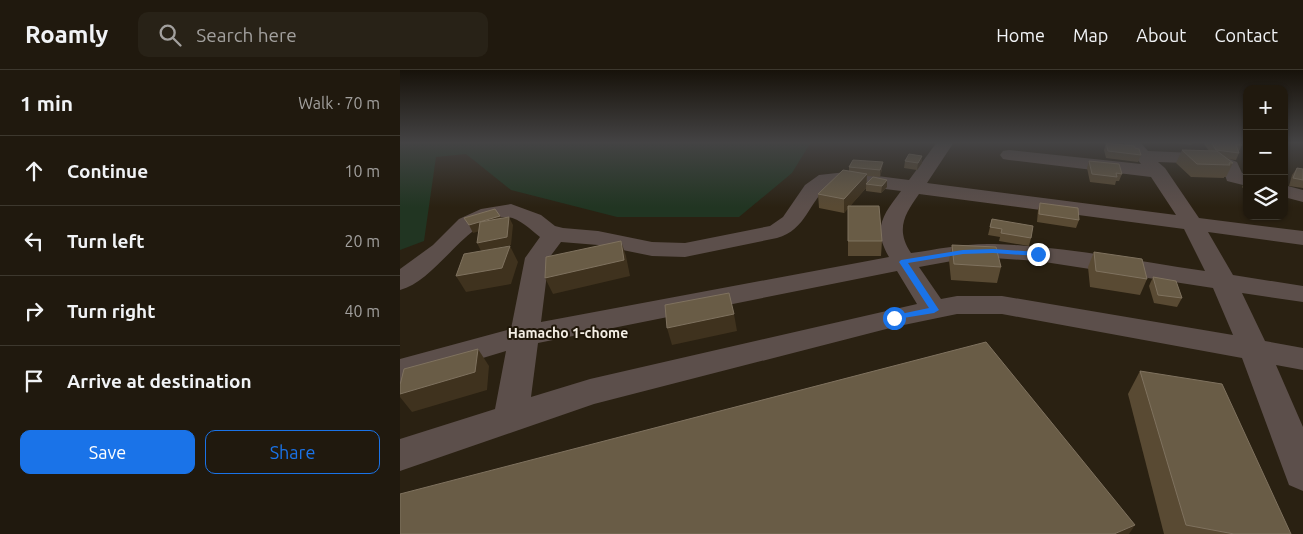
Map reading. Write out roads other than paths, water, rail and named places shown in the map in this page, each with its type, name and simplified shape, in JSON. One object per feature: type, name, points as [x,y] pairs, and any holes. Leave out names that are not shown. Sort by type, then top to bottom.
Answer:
[{"type":"street","points":[[931,164],[900,204],[893,216],[892,225],[894,246],[934,310]]},
{"type":"street","points":[[400,282],[441,250],[467,224],[489,214],[511,210],[533,220],[548,232],[598,238],[652,249],[684,250],[778,231],[791,222],[812,189],[826,179],[846,178],[915,186],[1007,169],[1068,164]]},
{"type":"street","points":[[1150,164],[1192,223],[1222,281],[1253,349],[1303,473]]},
{"type":"street","points":[[1226,164],[1231,166],[1234,177],[1243,179]]},
{"type":"street","points":[[1007,169],[1192,223],[1303,238]]},
{"type":"street","points":[[1288,192],[1303,196]]},
{"type":"street","points":[[511,418],[537,258],[555,233]]},
{"type":"street","points":[[400,371],[523,336],[963,252],[993,251],[1038,254],[1303,294]]},
{"type":"street","points":[[400,455],[590,392],[884,320],[957,306],[1002,305],[1064,314],[1303,358]]},
{"type":"district","name":"Hamacho 1-chome","points":[[568,333]]}]
